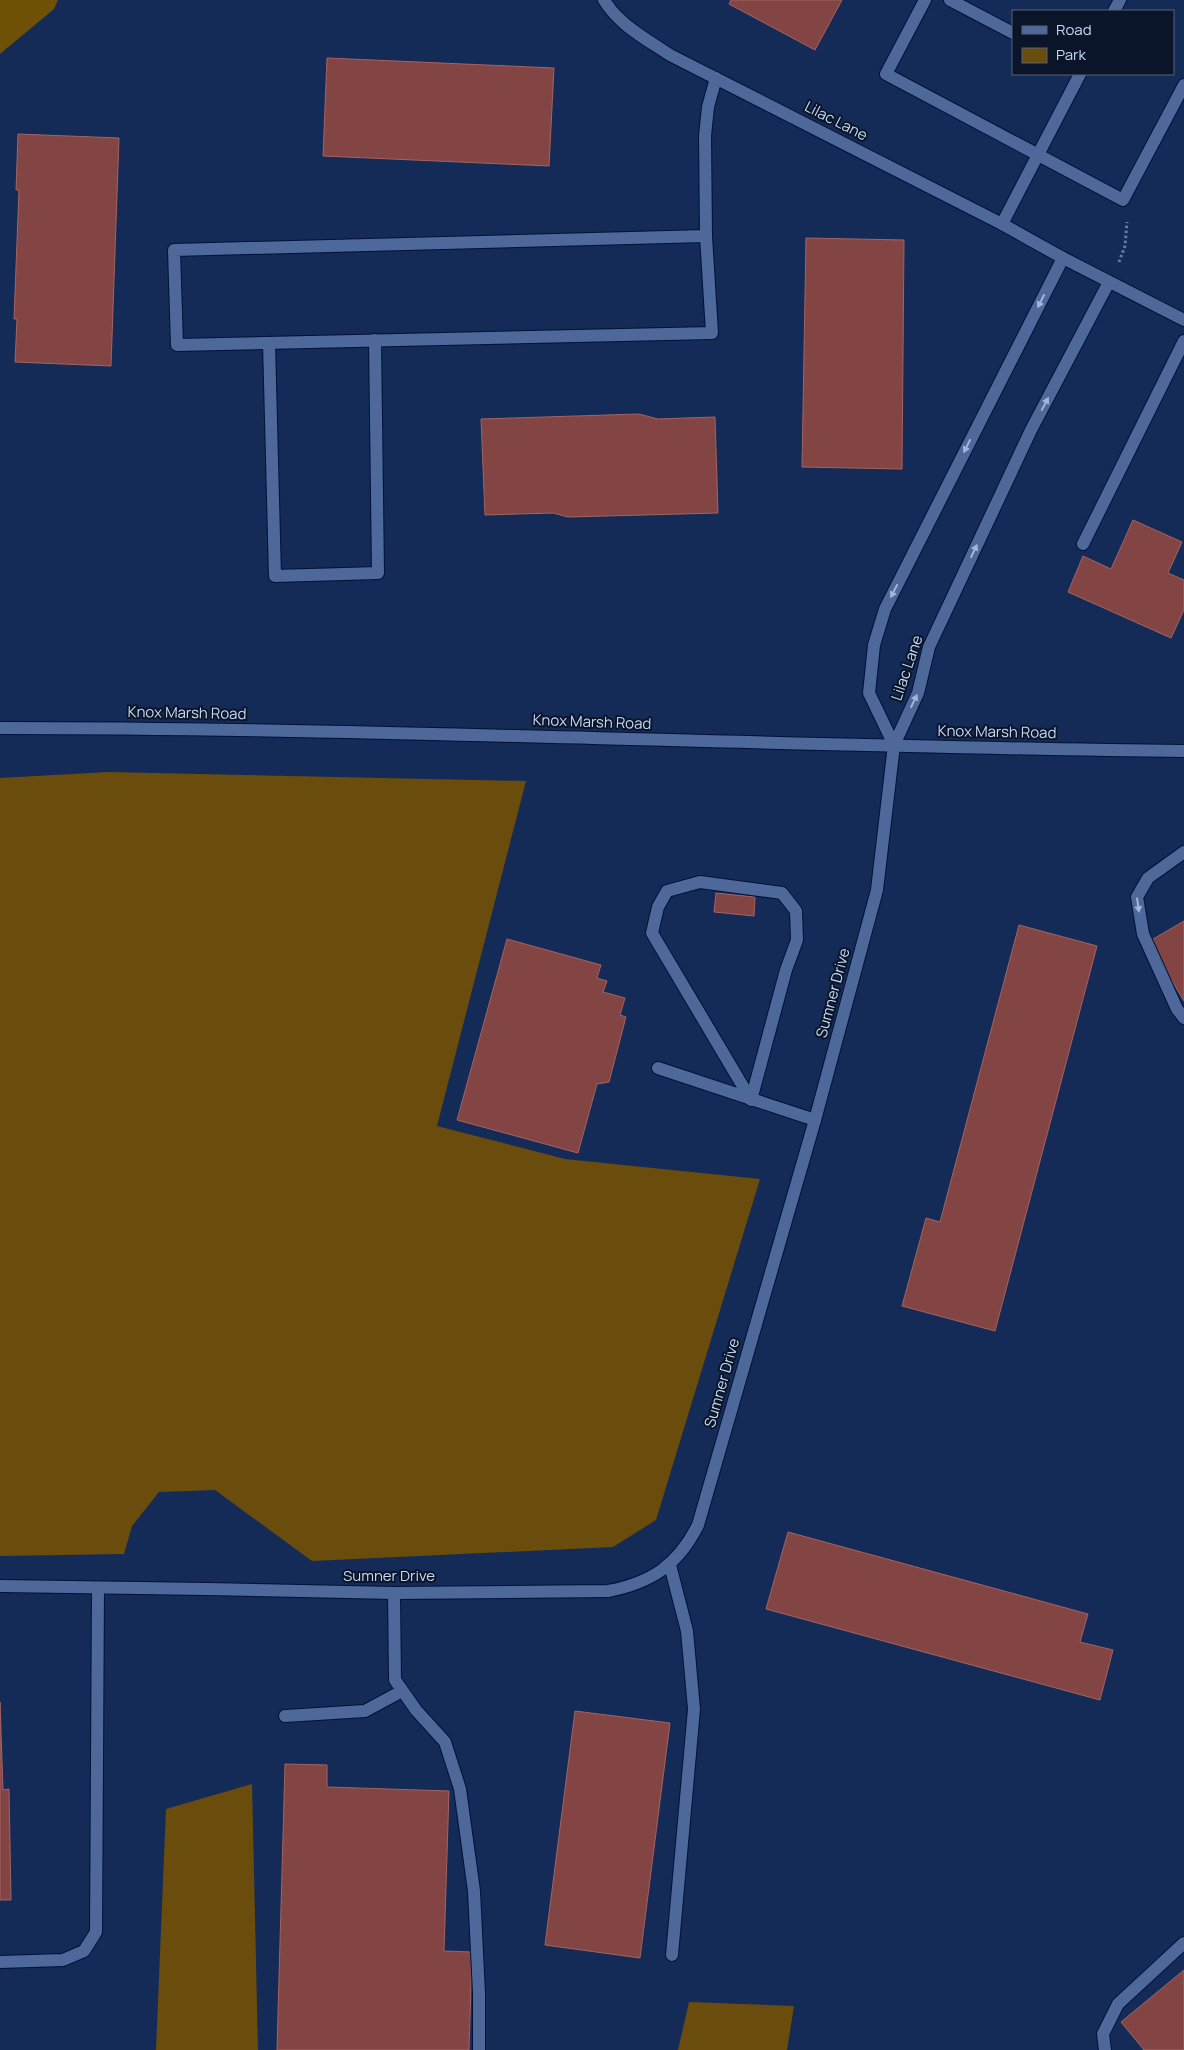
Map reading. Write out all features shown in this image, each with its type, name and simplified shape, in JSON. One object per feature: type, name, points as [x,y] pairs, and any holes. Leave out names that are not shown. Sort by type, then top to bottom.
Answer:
[{"type":"street","name":"Lilac Lane","points":[[604,0],[611,12],[634,32],[670,55],[1002,224],[1063,258],[1184,320]]},
{"type":"street","points":[[925,0],[886,74],[1123,200],[1184,85]]},
{"type":"street","points":[[950,0],[1012,32]]},
{"type":"street","points":[[1002,224],[1079,75]]},
{"type":"street","points":[[706,236],[174,250],[177,345],[712,333],[706,236],[705,136],[708,107],[716,78]]},
{"type":"street","name":"Lilac Lane","points":[[894,745],[869,694],[874,645],[885,609],[1063,258]]},
{"type":"street","name":"Lilac Lane","points":[[894,745],[918,694],[929,647],[933,638],[1031,430],[1109,282]]},
{"type":"street","points":[[269,343],[275,576],[378,573],[375,340]]},
{"type":"street","points":[[1083,544],[1184,342]]},
{"type":"street","name":"Knox Marsh Road","points":[[0,728],[162,728],[894,745],[1023,750],[1184,751]]},
{"type":"street","name":"Sumner Drive","points":[[0,1586],[394,1593],[608,1591],[630,1587],[651,1578],[670,1565],[691,1540],[698,1524],[815,1120],[877,890],[894,745]]},
{"type":"street","points":[[1184,852],[1148,878],[1137,897],[1143,934],[1176,1009],[1184,1018]]},
{"type":"street","points":[[700,882],[782,893],[796,911],[797,940],[786,970],[751,1100],[652,933],[658,907],[667,890],[700,882]]},
{"type":"street","points":[[658,1068],[815,1120]]},
{"type":"street","points":[[670,1565],[687,1631],[694,1709],[672,1955]]},
{"type":"street","points":[[0,1962],[63,1960],[84,1951],[96,1932],[98,1588]]},
{"type":"street","points":[[394,1593],[395,1680],[416,1710],[445,1742],[460,1789],[474,1890],[479,1993],[479,2050]]},
{"type":"street","points":[[285,1716],[365,1712],[402,1691]]},
{"type":"street","points":[[1105,2050],[1104,2034],[1118,2004],[1184,1943]]},
{"type":"path","points":[[1118,264],[1125,246],[1128,226],[1123,200]]},
{"type":"green space","points":[[108,772],[526,781],[437,1126],[565,1159],[760,1179],[656,1520],[613,1547],[312,1561],[215,1490],[159,1492],[132,1526],[124,1554],[0,1556],[0,778]]},
{"type":"green space","points":[[252,1784],[258,2050],[156,2050],[166,1809]]},
{"type":"green space","points":[[689,2002],[794,2006],[787,2050],[678,2050]]},
{"type":"shaded area","points":[[0,0],[58,0],[54,9],[0,54]]},
{"type":"building","points":[[731,0],[842,0],[815,50],[729,4]]},
{"type":"building","points":[[327,58],[554,68],[549,166],[323,156]]},
{"type":"building","points":[[18,134],[119,138],[111,366],[15,362],[17,319],[14,319],[19,190],[16,190]]},
{"type":"building","points":[[806,238],[904,240],[902,469],[802,467]]},
{"type":"building","points":[[639,414],[658,419],[715,417],[718,513],[568,517],[553,513],[485,515],[481,419]]},
{"type":"building","points":[[1133,520],[1182,542],[1168,573],[1184,580],[1184,610],[1171,638],[1068,592],[1083,556],[1111,569]]},
{"type":"building","points":[[716,893],[755,897],[754,916],[714,912]]},
{"type":"building","points":[[1184,921],[1184,1001],[1148,942]]},
{"type":"building","points":[[1019,925],[1097,946],[995,1331],[902,1306],[926,1218],[940,1222]]},
{"type":"building","points":[[507,939],[601,965],[597,978],[607,981],[603,992],[625,998],[620,1015],[626,1017],[609,1082],[597,1084],[578,1153],[457,1120]]},
{"type":"building","points":[[788,1532],[1088,1614],[1080,1642],[1113,1650],[1100,1700],[766,1609]]},
{"type":"building","points":[[0,1702],[3,1790],[9,1789],[11,1900],[0,1900]]},
{"type":"building","points":[[575,1711],[670,1723],[640,1958],[545,1945]]},
{"type":"building","points":[[285,1764],[327,1765],[327,1787],[449,1791],[444,1951],[472,1952],[469,2050],[277,2050]]},
{"type":"building","points":[[1184,1970],[1184,2050],[1144,2050],[1121,2022]]}]
